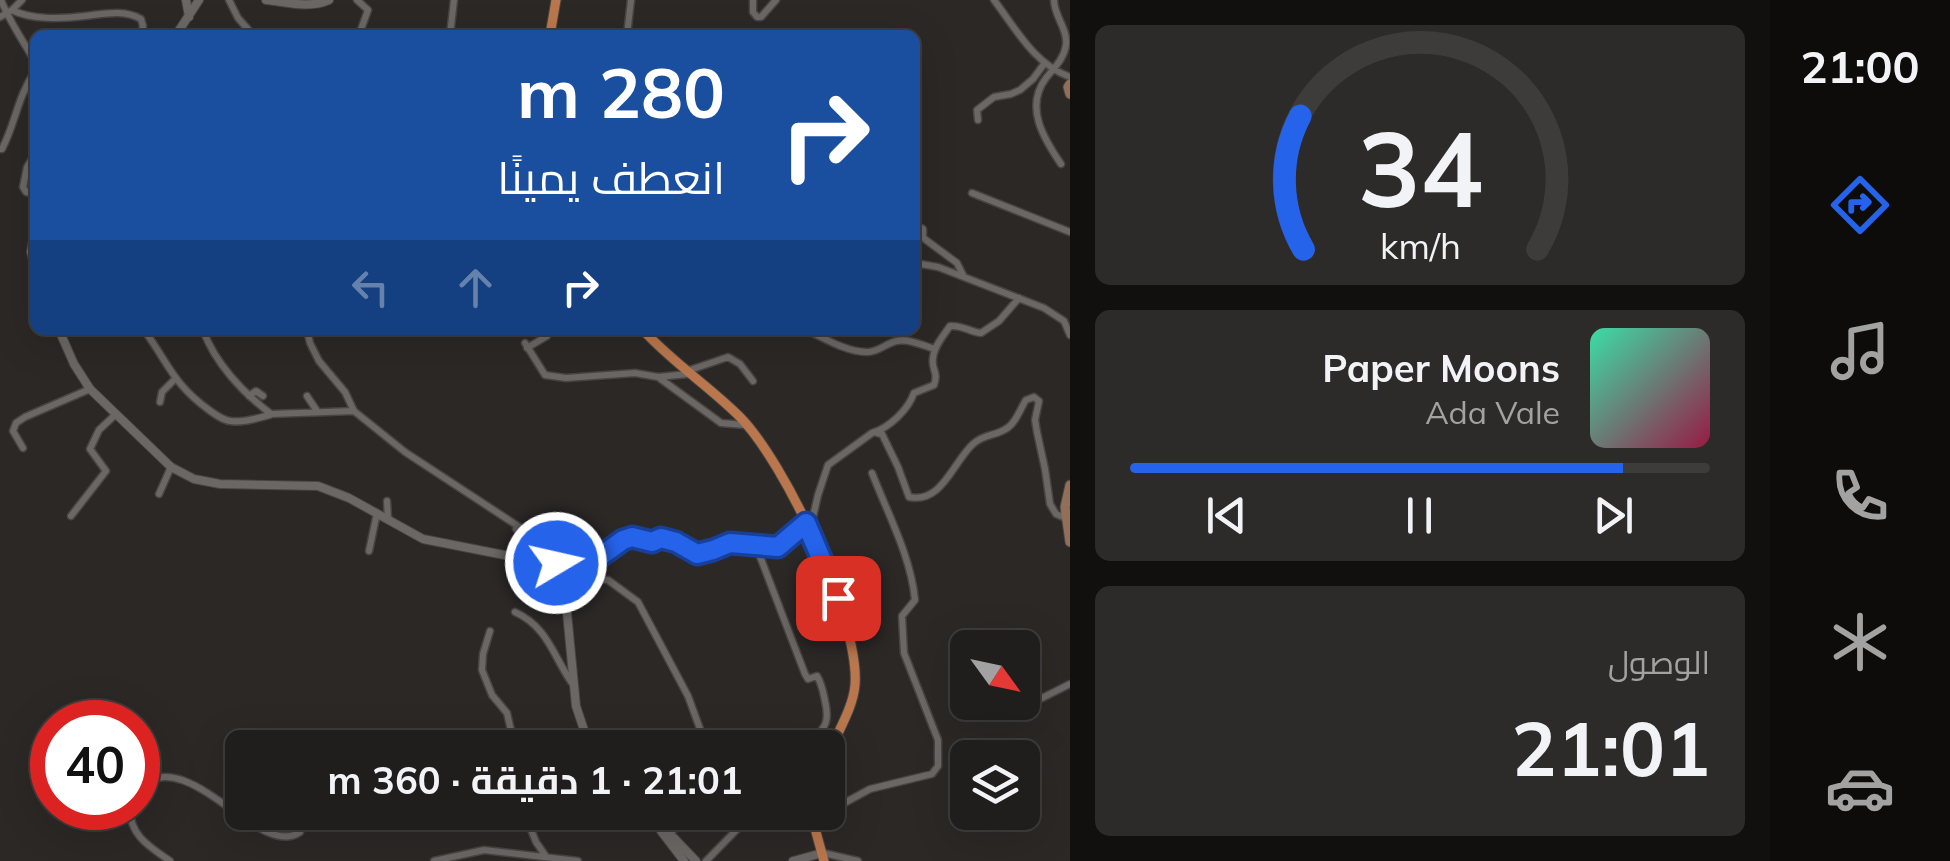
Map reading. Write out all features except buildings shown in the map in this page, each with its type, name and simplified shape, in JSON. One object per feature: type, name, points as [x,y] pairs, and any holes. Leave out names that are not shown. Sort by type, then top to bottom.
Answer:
[{"type":"main road","points":[[551,30],[556,0]]},
{"type":"main road","points":[[1070,80],[1070,94]]},
{"type":"main road","points":[[648,335],[746,424],[778,471],[808,528],[838,598],[855,660],[855,691],[839,730]]},
{"type":"main road","points":[[1070,485],[1066,494],[1070,542]]},
{"type":"main road","points":[[817,830],[823,857]]},
{"type":"street","points":[[1,0],[30,52]]},
{"type":"street","points":[[6,14],[22,0]]},
{"type":"street","points":[[186,0],[189,17]]},
{"type":"street","points":[[180,30],[199,0]]},
{"type":"street","points":[[229,0],[249,30]]},
{"type":"street","points":[[266,0],[304,5],[328,0]]},
{"type":"street","points":[[357,0],[368,10],[360,30]]},
{"type":"street","points":[[451,30],[454,0]]},
{"type":"street","points":[[628,30],[631,0]]},
{"type":"street","points":[[754,0],[753,12],[758,17],[776,0]]},
{"type":"street","points":[[994,0],[1044,64],[1070,80]]},
{"type":"street","points":[[1054,0],[1054,12],[1066,39],[1064,52],[1044,80],[1036,111],[1040,128],[1061,164]]},
{"type":"street","points":[[6,14],[47,17],[128,13],[140,19],[141,30]]},
{"type":"street","points":[[978,120],[977,110],[994,97],[1020,90],[1044,64]]},
{"type":"street","points":[[0,149],[30,79]]},
{"type":"street","points":[[30,162],[23,180],[23,189],[30,192]]},
{"type":"street","points":[[972,194],[1070,232]]},
{"type":"street","points":[[920,228],[923,237],[956,263],[963,276]]},
{"type":"street","points":[[920,264],[963,276],[1058,316],[1070,334]]},
{"type":"street","points":[[878,433],[904,410],[914,393],[934,384],[937,375],[932,360],[950,326],[963,326],[981,334],[999,322],[1018,298]]},
{"type":"street","points":[[61,335],[90,389],[172,467],[194,479],[220,484],[318,486],[423,539],[497,554],[550,561],[598,558],[632,537],[652,542],[661,538],[697,554],[730,543],[778,547],[808,528],[828,465],[872,433],[882,434],[909,497],[915,499],[934,493],[977,440],[1007,429],[1030,397],[1038,401],[1036,432],[1050,504],[1058,516],[1066,518]]},
{"type":"street","points":[[147,335],[190,396],[227,421],[271,414],[354,412]]},
{"type":"street","points":[[204,335],[208,346],[248,396],[271,414]]},
{"type":"street","points":[[308,335],[319,361],[345,392],[354,412],[405,452],[535,539],[565,592],[573,684],[583,730]]},
{"type":"street","points":[[818,335],[862,352],[874,352],[902,340],[936,349]]},
{"type":"street","points":[[547,336],[526,346],[546,375],[566,378],[635,372],[658,377],[687,373],[728,357],[740,364],[753,381]]},
{"type":"street","points":[[658,377],[721,423],[746,424]]},
{"type":"street","points":[[160,402],[162,392],[175,378]]},
{"type":"street","points":[[23,448],[14,431],[18,421],[90,389]]},
{"type":"street","points":[[248,396],[256,391],[263,396]]},
{"type":"street","points":[[307,396],[316,411]]},
{"type":"street","points":[[70,516],[106,471],[90,449],[99,430],[116,414]]},
{"type":"street","points":[[158,494],[172,467]]},
{"type":"street","points":[[845,800],[870,788],[932,774],[938,766],[938,740],[904,653],[902,616],[915,600],[914,594],[906,560],[872,473]]},
{"type":"street","points":[[387,501],[388,520]]},
{"type":"street","points":[[370,550],[377,513]]},
{"type":"street","points":[[756,546],[805,674],[808,678],[820,678],[829,714],[820,730]]},
{"type":"street","points":[[550,561],[565,576],[568,623]]},
{"type":"street","points":[[565,576],[608,580],[641,605],[688,696],[700,730]]},
{"type":"street","points":[[515,612],[530,619],[544,635],[573,684]]},
{"type":"street","points":[[490,632],[483,654],[484,675],[492,695],[507,713],[511,730]]},
{"type":"street","points":[[1040,698],[1070,684]]},
{"type":"street","points":[[160,776],[178,779],[225,807]]},
{"type":"street","points":[[136,830],[144,843],[170,861]]},
{"type":"street","points":[[260,830],[283,838],[292,838],[300,830]]},
{"type":"street","points":[[531,830],[546,856]]},
{"type":"street","points":[[661,830],[684,861]]},
{"type":"street","points":[[663,830],[696,861]]},
{"type":"street","points":[[669,834],[673,830]]},
{"type":"street","points":[[706,861],[736,830]]},
{"type":"street","points":[[434,861],[484,850],[578,861]]},
{"type":"street","points":[[793,861],[823,857],[858,861]]},
{"type":"route","points":[[556,563],[555,560],[598,558],[632,537],[652,542],[661,538],[697,554],[730,543],[773,548],[806,523],[838,598]]}]
